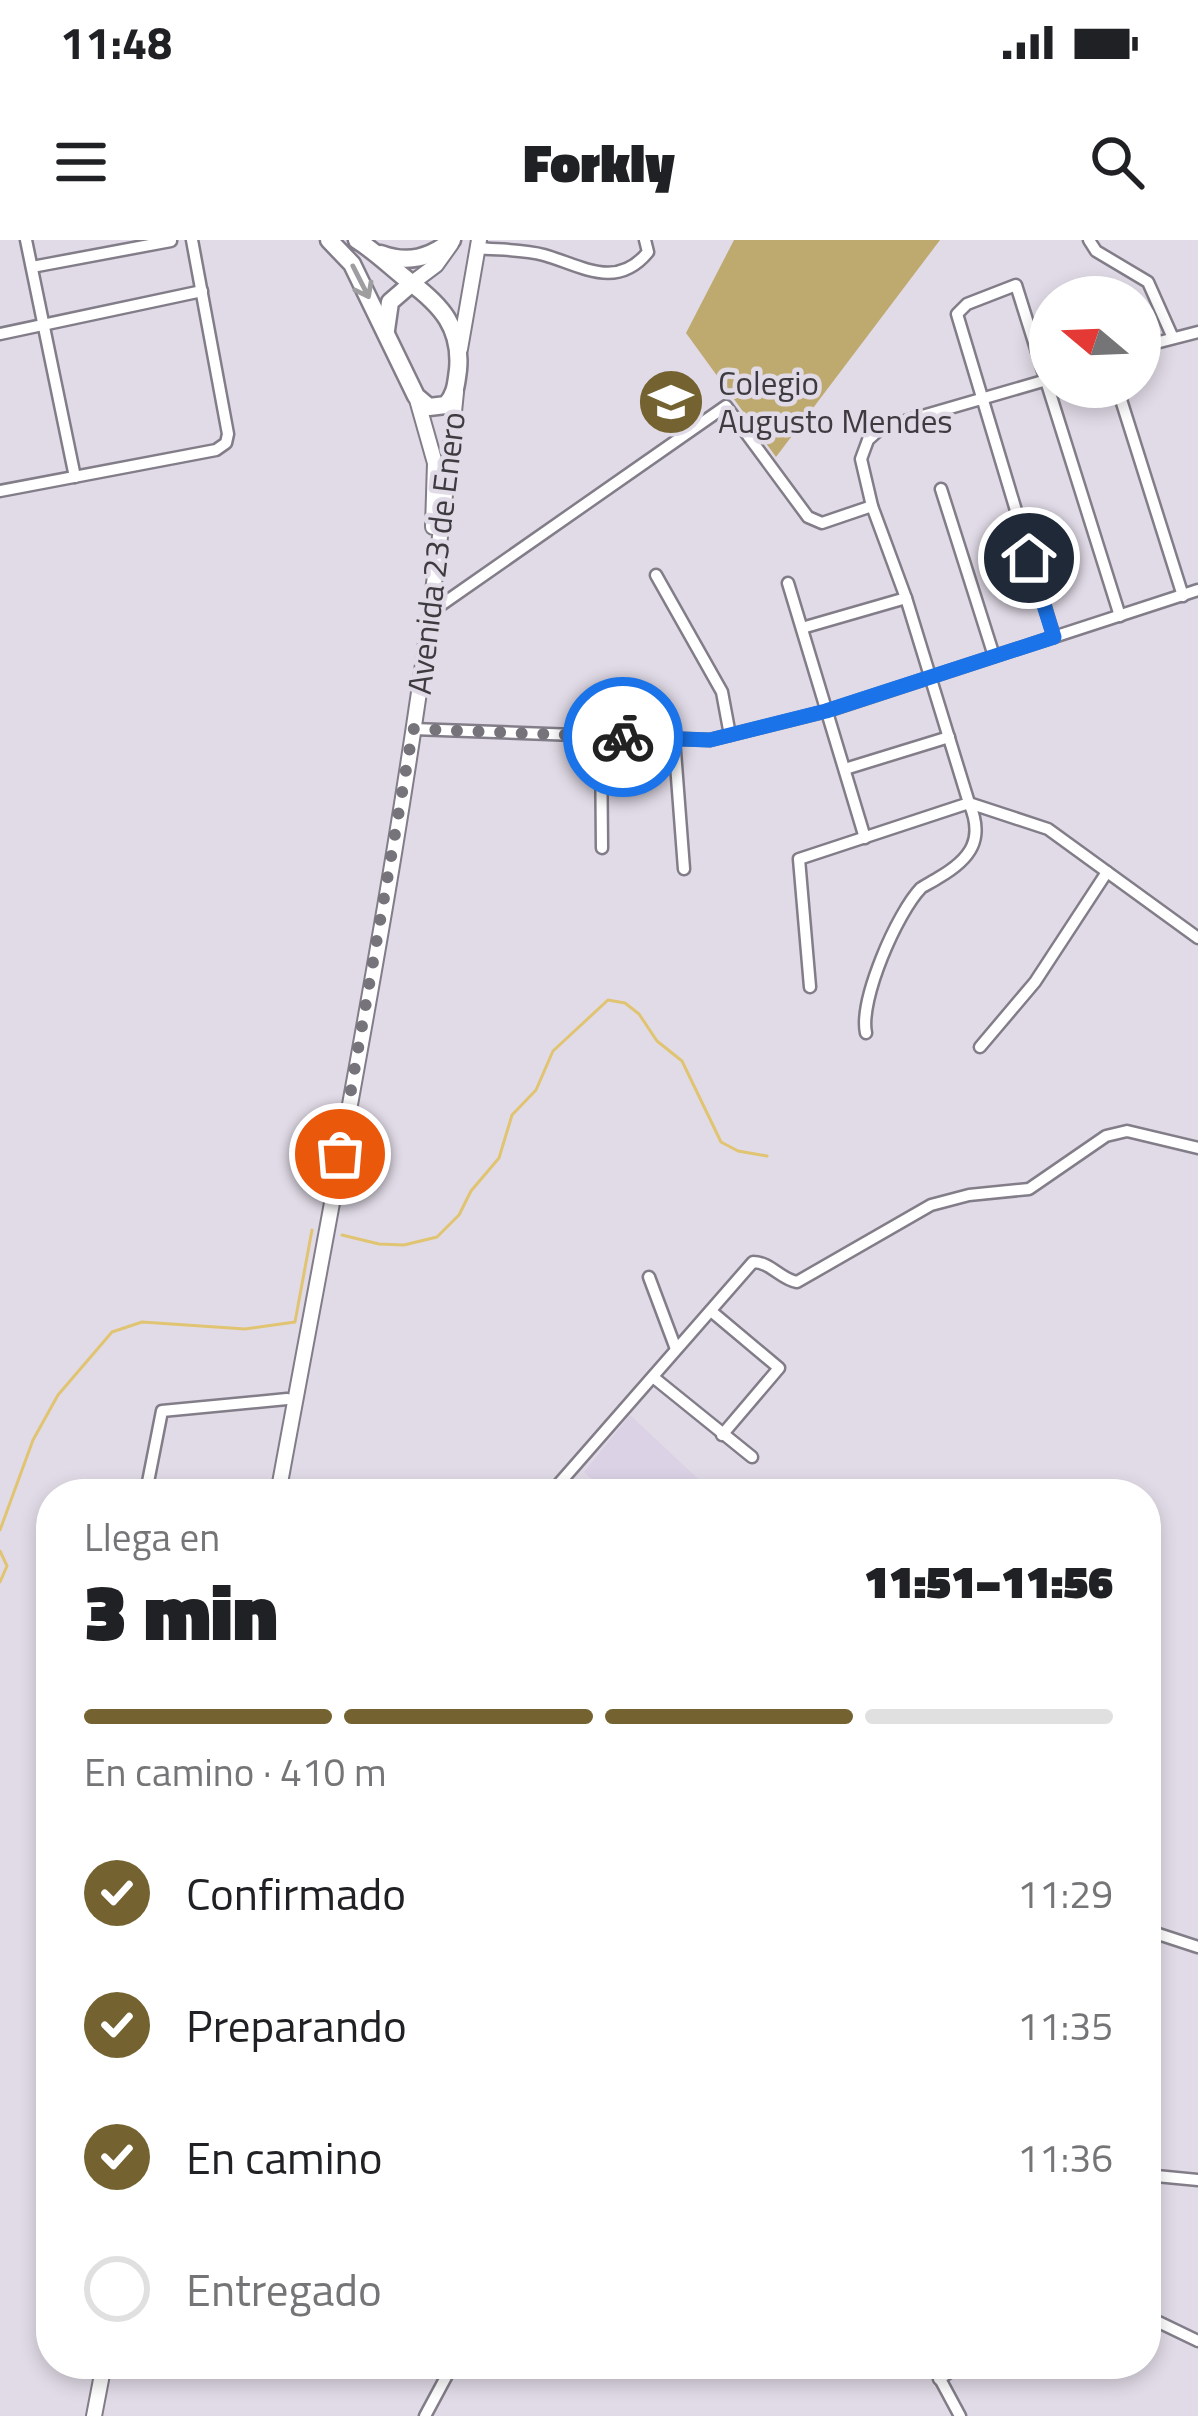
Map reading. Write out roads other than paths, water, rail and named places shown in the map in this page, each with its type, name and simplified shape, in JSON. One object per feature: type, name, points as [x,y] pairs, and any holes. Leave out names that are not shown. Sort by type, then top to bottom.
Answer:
[{"type":"highway","points":[[329,240],[352,263],[416,396],[422,403],[446,405],[456,392],[459,360],[454,329],[425,291],[357,240]]},
{"type":"highway","points":[[375,251],[413,260],[453,240]]},
{"type":"highway","points":[[386,330],[390,302],[412,283]]},
{"type":"main road","points":[[412,283],[436,265],[453,240]]},
{"type":"main road","points":[[459,360],[478,244]]},
{"type":"main road","name":"Avenida 23 de Enero","points":[[281,1479],[413,729],[456,392]]},
{"type":"main road","name":"Avenida 23 de Enero","points":[[272,1479],[371,934],[428,567],[435,464],[416,396]]},
{"type":"main road","points":[[98,2416],[105,2379]]},
{"type":"street","points":[[26,240],[75,477]]},
{"type":"street","points":[[0,491],[216,450],[226,442],[192,240]]},
{"type":"street","points":[[478,244],[542,254],[591,274],[638,264],[648,251],[645,240]]},
{"type":"street","points":[[1089,240],[1096,251],[1148,282],[1173,338]]},
{"type":"street","points":[[32,267],[171,241]]},
{"type":"street","points":[[1029,325],[1016,285],[968,304],[957,314],[1054,637]]},
{"type":"street","points":[[0,334],[202,291]]},
{"type":"street","points":[[1161,341],[1198,332]]},
{"type":"street","points":[[866,1034],[863,1020],[870,982],[904,914],[922,887],[962,860],[978,837],[977,821],[861,460],[868,440],[881,428],[1029,385]]},
{"type":"street","points":[[431,612],[725,406],[808,517],[822,523],[872,506]]},
{"type":"street","points":[[1056,408],[1120,616]]},
{"type":"street","points":[[1124,408],[1183,596]]},
{"type":"street","points":[[941,489],[994,656]]},
{"type":"street","points":[[656,575],[722,692],[730,735]]},
{"type":"street","points":[[788,583],[865,838]]},
{"type":"street","points":[[413,729],[710,740],[826,711],[1198,590]]},
{"type":"street","points":[[802,628],[906,598]]},
{"type":"street","points":[[601,736],[602,848]]},
{"type":"street","points":[[845,769],[949,737]]},
{"type":"street","points":[[674,738],[684,869]]},
{"type":"street","points":[[809,987],[799,860],[969,803],[1048,829],[1198,938]]},
{"type":"street","points":[[980,1047],[1035,982],[1107,872]]},
{"type":"street","points":[[563,1479],[753,1262],[763,1262],[797,1282],[931,1205],[969,1195],[1029,1189],[1106,1136],[1139,1133],[1198,1148]]},
{"type":"street","points":[[649,1277],[676,1348]]},
{"type":"street","points":[[711,1311],[778,1368],[722,1435]]},
{"type":"street","points":[[653,1377],[752,1457]]},
{"type":"street","points":[[149,1479],[162,1411],[287,1399]]},
{"type":"street","points":[[1161,1935],[1198,1947]]},
{"type":"street","points":[[1161,2176],[1198,2180]]},
{"type":"street","points":[[1161,2323],[1198,2341]]},
{"type":"street","points":[[425,2416],[445,2379]]},
{"type":"street","points":[[939,2379],[960,2416]]},
{"type":"waterway","points":[[342,1235],[404,1245],[437,1237],[459,1215],[471,1191],[499,1158],[512,1115],[536,1090],[553,1051],[608,1000],[625,1003],[639,1014],[657,1041],[682,1061],[721,1142],[738,1151],[767,1156]]},
{"type":"waterway","points":[[0,1530],[33,1440],[58,1395],[112,1332],[142,1322],[245,1329],[295,1322],[312,1230]]},
{"type":"waterway","points":[[0,1551],[7,1566],[0,1582]]},
{"type":"place","name":"Colegio Augusto Mendes","points":[[671,402]]}]
